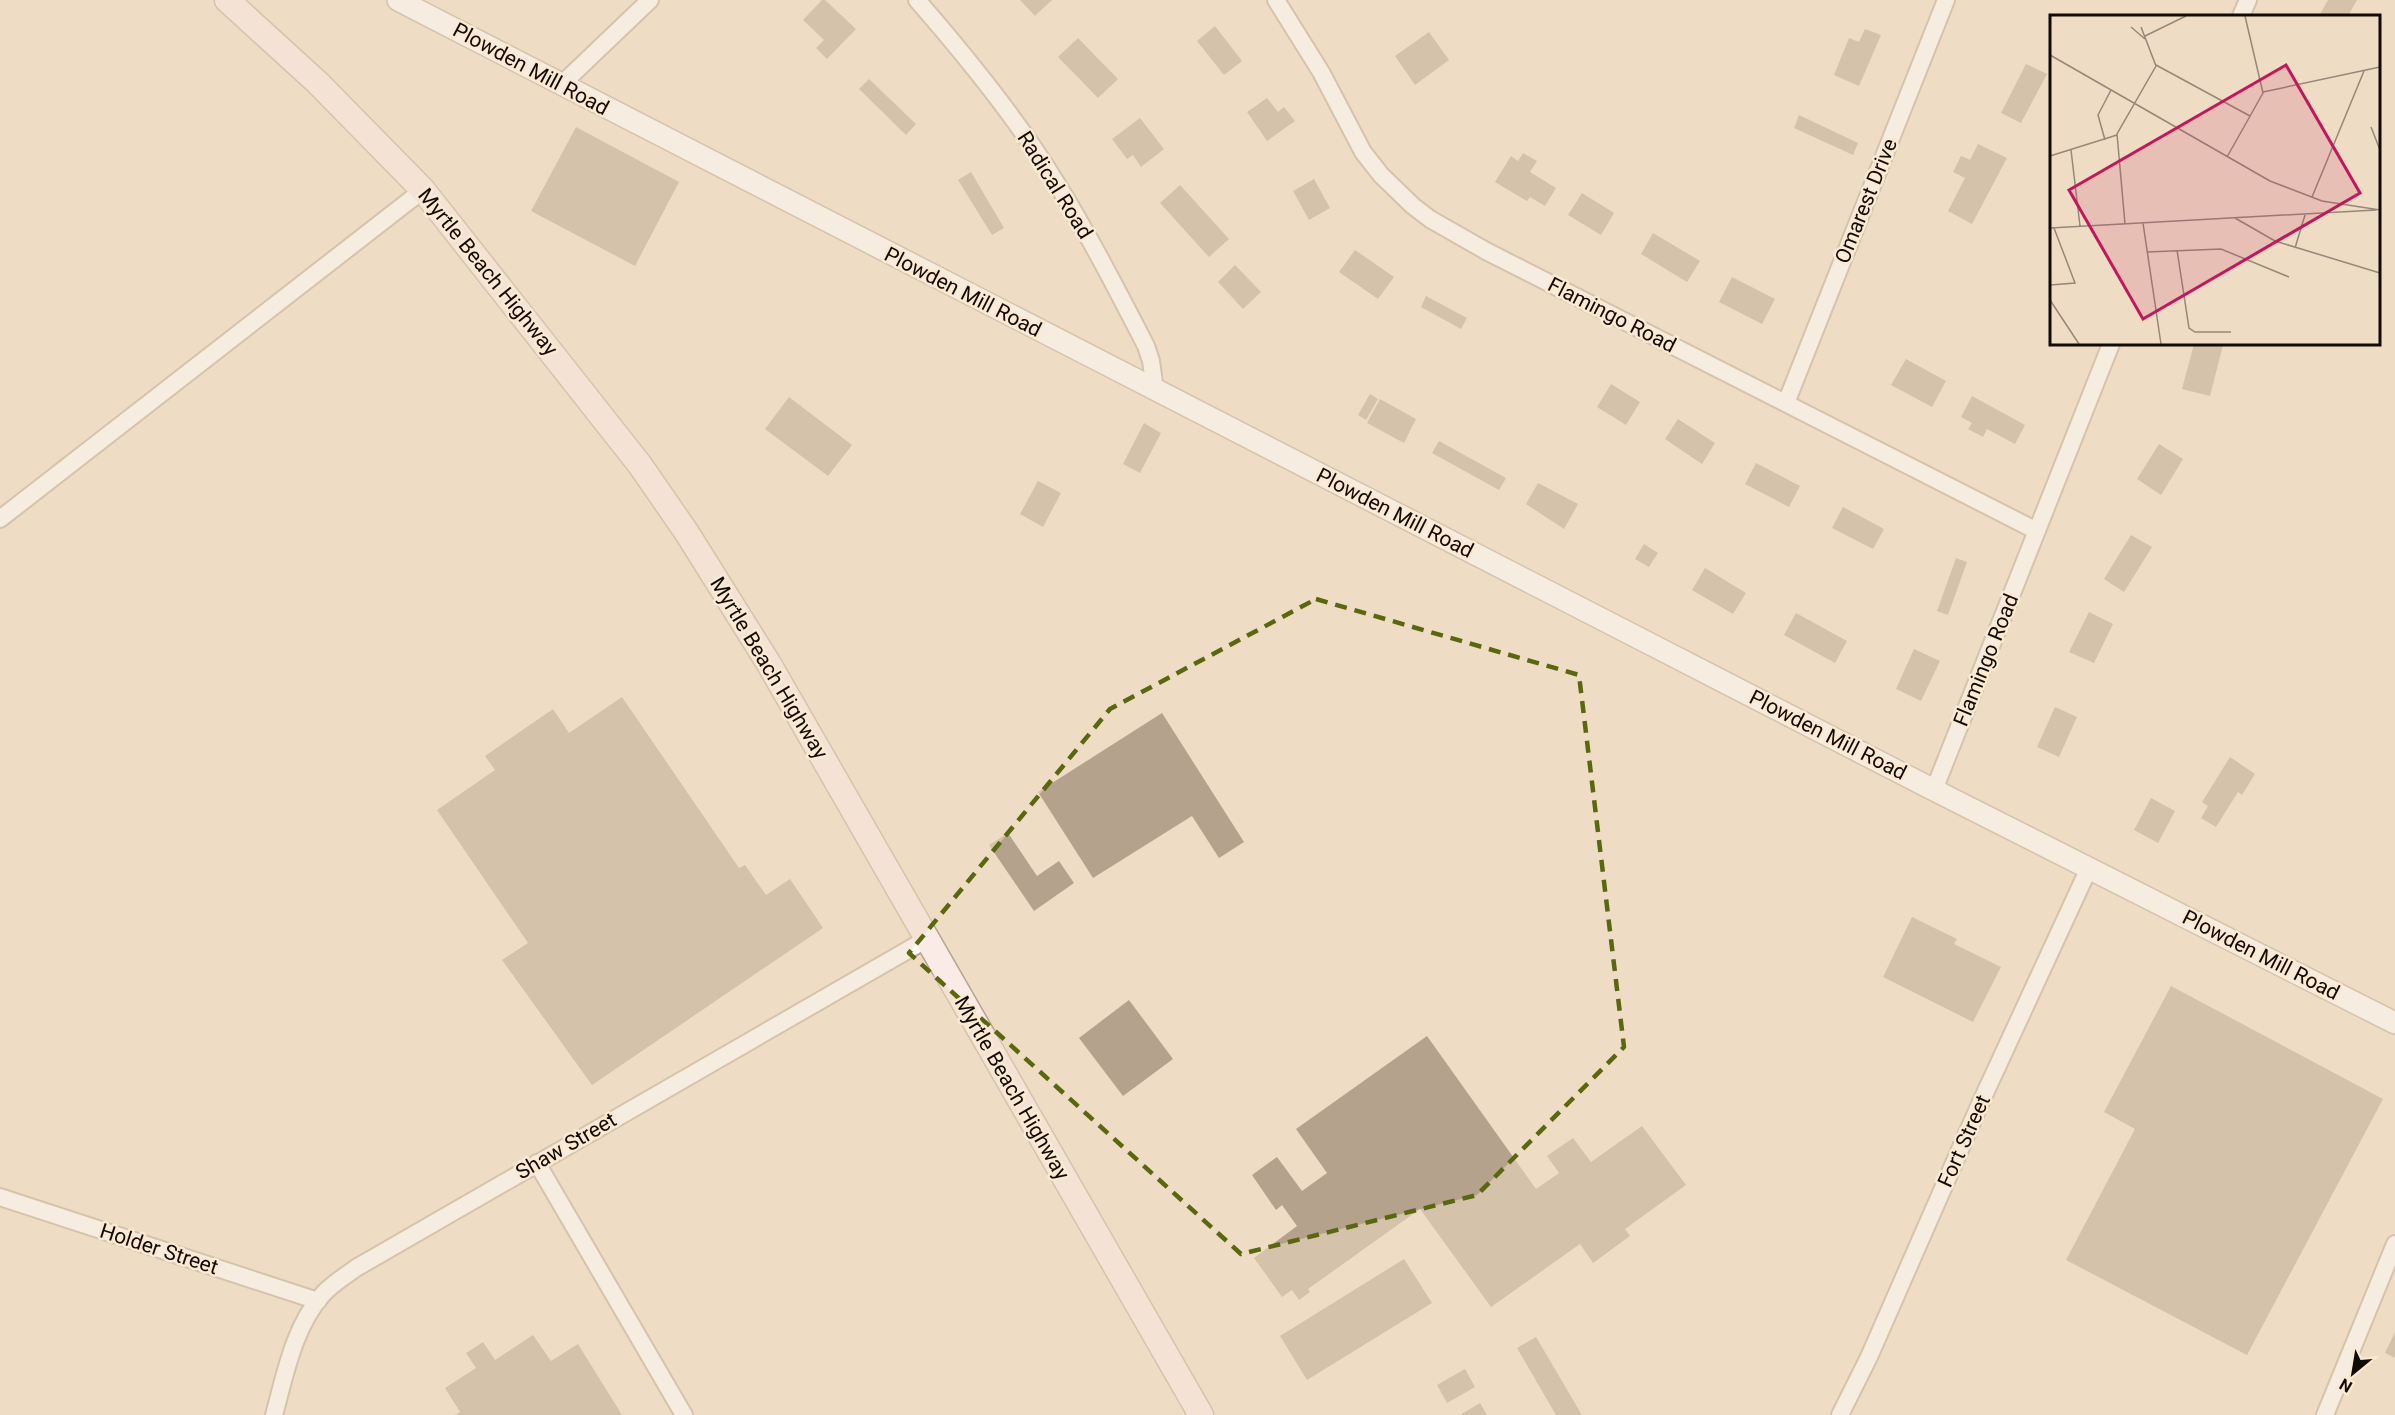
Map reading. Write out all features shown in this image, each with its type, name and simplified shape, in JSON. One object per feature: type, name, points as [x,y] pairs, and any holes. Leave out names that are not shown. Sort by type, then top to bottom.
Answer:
[{"type":"main road","name":"Myrtle Beach Highway","points":[[227,0],[318,83],[423,190],[640,465],[687,533],[769,664],[1201,1415]]},
{"type":"street","name":"Plowden Mill Road","points":[[398,0],[1934,790],[2395,1023]]},
{"type":"street","points":[[561,85],[650,0]]},
{"type":"street","name":"Radical Road","points":[[917,0],[1006,109],[1046,168],[1100,256],[1146,346],[1151,361],[1155,390]]},
{"type":"street","name":"Flamingo Road","points":[[1276,0],[1321,72],[1363,152],[1381,175],[1430,219],[1486,250],[2037,531]]},
{"type":"street","name":"Omarest Drive","points":[[1786,403],[1946,0]]},
{"type":"street","points":[[2241,15],[2248,0]]},
{"type":"street","points":[[0,519],[423,190]]},
{"type":"street","name":"Flamingo Road","points":[[1934,790],[2111,345]]},
{"type":"street","name":"Fort Street","points":[[1840,1415],[1869,1356],[1980,1104],[2089,868]]},
{"type":"street","name":"Shaw Street","points":[[274,1415],[298,1336],[318,1301],[333,1285],[356,1268],[927,939]]},
{"type":"street","points":[[537,1163],[684,1415]]},
{"type":"street","name":"Holder Street","points":[[0,1197],[318,1301]]},
{"type":"street","points":[[2325,1415],[2395,1244]]},
{"type":"highlighted area","points":[[1316,599],[1579,675],[1624,1047],[1477,1195],[1241,1254],[909,953],[1110,709]]},
{"type":"building","points":[[822,0],[825,0],[856,29],[827,59],[816,48],[824,40],[803,20]]},
{"type":"building","points":[[1020,0],[1052,0],[1035,16]]},
{"type":"building","points":[[2328,0],[2357,0],[2349,15],[2320,15]]},
{"type":"building","points":[[1215,26],[1242,61],[1224,75],[1197,41]]},
{"type":"building","points":[[1865,29],[1881,35],[1859,86],[1834,75],[1849,38],[1859,42]]},
{"type":"building","points":[[1429,32],[1449,60],[1415,85],[1395,56]]},
{"type":"building","points":[[1078,38],[1118,79],[1098,98],[1058,57]]},
{"type":"building","points":[[2026,64],[2047,74],[2021,123],[2001,113]]},
{"type":"building","points":[[869,79],[916,124],[906,135],[859,89]]},
{"type":"building","points":[[1267,98],[1278,112],[1284,107],[1295,121],[1267,141],[1247,112]]},
{"type":"building","points":[[1799,115],[1858,143],[1853,155],[1794,128]]},
{"type":"building","points":[[1140,118],[1164,149],[1141,167],[1133,155],[1127,159],[1112,139]]},
{"type":"building","points":[[576,127],[679,182],[635,266],[531,211]]},
{"type":"building","points":[[1978,144],[2007,158],[1972,224],[1948,211],[1965,178],[1953,172],[1961,156],[1970,160]]},
{"type":"building","points":[[1523,153],[1537,161],[1530,172],[1556,188],[1545,206],[1530,197],[1527,201],[1495,182],[1511,156],[1518,161]]},
{"type":"building","points":[[971,172],[1004,228],[992,235],[958,180]]},
{"type":"building","points":[[1314,179],[1330,208],[1309,220],[1293,191]]},
{"type":"building","points":[[1180,185],[1229,239],[1209,257],[1160,203]]},
{"type":"building","points":[[1582,193],[1614,213],[1601,235],[1568,215]]},
{"type":"building","points":[[1653,233],[1700,261],[1687,282],[1641,254]]},
{"type":"building","points":[[1355,250],[1394,277],[1378,299],[1339,272]]},
{"type":"building","points":[[1235,265],[1261,292],[1243,309],[1218,282]]},
{"type":"building","points":[[1732,277],[1775,299],[1762,324],[1719,302]]},
{"type":"building","points":[[1426,296],[1467,318],[1461,329],[1421,307]]},
{"type":"building","points":[[2194,345],[2223,345],[2210,396],[2182,389]]},
{"type":"building","points":[[1906,359],[1946,381],[1932,407],[1891,385]]},
{"type":"building","points":[[1611,384],[1640,402],[1626,425],[1597,407]]},
{"type":"building","points":[[1370,394],[1378,399],[1366,420],[1358,415]]},
{"type":"building","points":[[1972,396],[2025,425],[2015,444],[1987,429],[1983,437],[1968,429],[1972,423],[1961,417]]},
{"type":"building","points":[[789,397],[852,445],[828,476],[765,429]]},
{"type":"building","points":[[1380,399],[1416,419],[1404,443],[1367,423]]},
{"type":"building","points":[[1678,419],[1715,443],[1702,464],[1665,439]]},
{"type":"building","points":[[1144,423],[1161,433],[1140,473],[1123,464]]},
{"type":"building","points":[[1439,441],[1506,478],[1499,490],[1432,453]]},
{"type":"building","points":[[2159,444],[2183,459],[2161,495],[2137,479]]},
{"type":"building","points":[[1756,463],[1800,486],[1789,507],[1745,484]]},
{"type":"building","points":[[1038,481],[1061,493],[1043,527],[1020,514]]},
{"type":"building","points":[[1538,483],[1578,504],[1564,529],[1526,504]]},
{"type":"building","points":[[1843,507],[1884,529],[1873,549],[1832,528]]},
{"type":"building","points":[[2131,535],[2152,547],[2124,592],[2104,579]]},
{"type":"building","points":[[1644,544],[1658,553],[1649,567],[1635,559]]},
{"type":"building","points":[[1956,558],[1967,562],[1948,615],[1937,611]]},
{"type":"building","points":[[1705,568],[1746,593],[1733,614],[1692,590]]},
{"type":"building","points":[[2089,612],[2113,624],[2094,663],[2069,652]]},
{"type":"building","points":[[1796,613],[1847,641],[1835,663],[1784,635]]},
{"type":"building","points":[[1914,649],[1940,661],[1921,701],[1896,689]]},
{"type":"building","points":[[622,697],[739,868],[745,865],[766,895],[790,879],[823,928],[592,1085],[502,960],[528,943],[437,810],[495,770],[485,756],[553,709],[569,733]]},
{"type":"building","points":[[2055,707],[2077,717],[2059,757],[2037,747]]},
{"type":"building","points":[[1162,713],[1244,842],[1219,858],[1192,816],[1093,878],[1038,792]]},
{"type":"building","points":[[2230,757],[2255,774],[2242,795],[2238,792],[2216,827],[2201,818],[2208,806],[2202,802]]},
{"type":"building","points":[[2151,798],[2175,811],[2158,843],[2134,830]]},
{"type":"building","points":[[1008,833],[1037,876],[1059,861],[1074,883],[1034,911],[989,845]]},
{"type":"building","points":[[1912,917],[1957,939],[1954,944],[2001,967],[1973,1022],[1883,977]]},
{"type":"building","points":[[2171,986],[2383,1099],[2247,1355],[2066,1260],[2135,1129],[2104,1112]]},
{"type":"building","points":[[1129,1000],[1173,1059],[1123,1096],[1079,1038]]},
{"type":"building","points":[[1427,1036],[1536,1189],[1559,1173],[1547,1156],[1573,1138],[1591,1162],[1642,1126],[1686,1185],[1625,1229],[1630,1236],[1593,1263],[1580,1244],[1491,1307],[1420,1209],[1308,1289],[1310,1292],[1299,1300],[1292,1290],[1282,1297],[1254,1258],[1297,1226],[1282,1205],[1276,1210],[1252,1175],[1277,1157],[1302,1191],[1327,1173],[1296,1129]]},
{"type":"building","points":[[1404,1259],[1432,1303],[1307,1380],[1280,1336]]},
{"type":"building","points":[[2395,1332],[2395,1358],[2385,1353]]},
{"type":"building","points":[[533,1335],[551,1361],[578,1344],[622,1415],[455,1415],[460,1412],[445,1388],[476,1368],[466,1353],[483,1342],[495,1360]]},
{"type":"building","points":[[1536,1337],[1582,1415],[1556,1415],[1517,1348]]},
{"type":"building","points":[[1465,1369],[1475,1387],[1447,1403],[1437,1385]]},
{"type":"building","points":[[1480,1403],[1487,1415],[1460,1415]]}]
